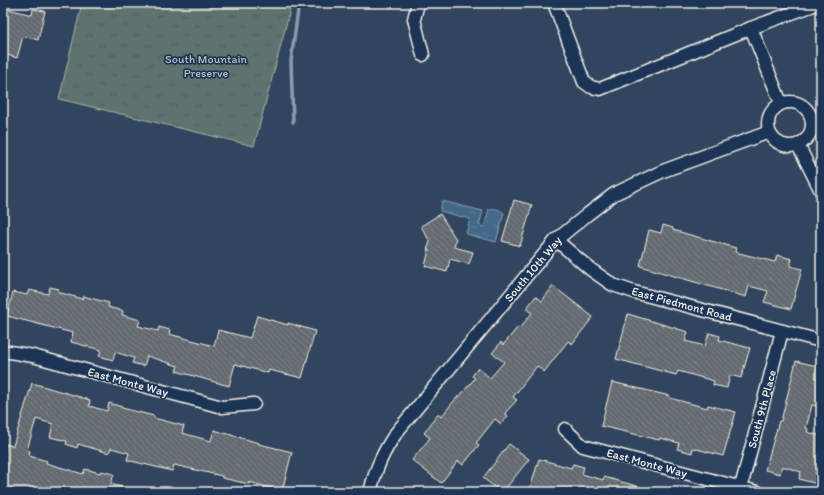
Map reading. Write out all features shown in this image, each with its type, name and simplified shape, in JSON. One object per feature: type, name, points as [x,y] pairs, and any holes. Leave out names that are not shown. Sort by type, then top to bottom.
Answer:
[{"type":"street","points":[[418,3],[414,19],[423,55]]},
{"type":"street","points":[[554,3],[584,82],[591,87],[600,89],[751,28],[819,3]]},
{"type":"street","points":[[751,28],[781,103]]},
{"type":"street","points":[[796,102],[807,110],[816,114],[808,136],[798,145],[791,146],[778,143],[769,132],[767,126],[768,118],[771,112],[781,103],[796,102]]},
{"type":"street","name":"South 10th Way","points":[[370,492],[374,475],[383,453],[396,433],[556,240],[614,194],[663,171],[769,132]]},
{"type":"street","points":[[798,145],[821,191]]},
{"type":"street","name":"East Piedmont Road","points":[[556,240],[590,269],[613,285],[634,292],[821,341]]},
{"type":"street","name":"South 9th Place","points":[[741,488],[782,331]]},
{"type":"street","name":"East Monte Way","points":[[3,352],[33,356],[222,407],[254,404]]},
{"type":"street","name":"East Monte Way","points":[[565,430],[583,446],[757,492]]},
{"type":"green space","name":"South Mountain Preserve","points":[[82,3],[292,3],[254,146],[59,99]]},
{"type":"water","points":[[442,201],[483,211],[479,225],[484,227],[489,209],[497,209],[504,213],[496,242],[466,234],[470,219],[440,211]]},
{"type":"building","points":[[8,9],[32,15],[33,9],[45,11],[38,40],[23,36],[17,58],[4,54],[6,44],[3,43],[3,17],[6,18]]},
{"type":"building","points":[[514,200],[532,205],[520,246],[502,241]]},
{"type":"building","points":[[440,214],[456,239],[454,247],[473,252],[469,264],[450,259],[447,272],[425,266],[429,250],[427,250],[430,242],[421,226]]},
{"type":"building","points":[[663,225],[673,228],[673,230],[736,248],[735,252],[775,262],[777,255],[792,259],[790,266],[802,269],[791,309],[764,302],[768,291],[749,286],[746,297],[640,266],[649,230],[661,233]]},
{"type":"building","points":[[553,286],[593,317],[572,344],[568,341],[544,372],[537,366],[513,397],[517,400],[505,413],[508,416],[501,424],[495,419],[476,443],[479,445],[463,465],[458,461],[441,483],[412,460],[430,438],[424,433],[438,414],[441,417],[475,378],[472,376],[478,368],[490,378],[504,362],[492,353],[501,342],[503,345],[518,327],[520,328],[532,313],[526,309],[536,296],[542,301]]},
{"type":"building","points":[[50,287],[59,289],[58,292],[82,299],[83,296],[109,303],[108,307],[123,311],[122,315],[140,320],[138,326],[158,331],[159,327],[170,330],[169,334],[214,346],[218,330],[250,338],[257,316],[315,331],[302,378],[269,370],[268,373],[235,364],[229,386],[176,371],[178,366],[147,356],[144,366],[132,363],[134,358],[115,352],[113,360],[99,356],[101,350],[71,342],[73,333],[7,316],[13,292],[27,295],[29,290],[48,294]]},
{"type":"building","points":[[628,314],[688,332],[685,341],[705,346],[709,333],[720,336],[719,340],[750,348],[741,378],[730,375],[727,388],[713,385],[714,381],[678,371],[676,375],[616,359]]},
{"type":"building","points":[[796,361],[821,367],[821,407],[812,405],[806,428],[808,429],[807,432],[821,436],[821,485],[799,479],[801,472],[782,466],[780,474],[765,470],[779,421],[781,421]]},
{"type":"building","points":[[612,382],[670,396],[670,398],[707,408],[708,405],[736,412],[723,456],[693,448],[692,453],[677,449],[679,443],[660,438],[659,440],[601,426]]},
{"type":"building","points":[[32,383],[90,400],[89,406],[107,411],[109,403],[154,416],[154,418],[184,426],[182,433],[211,441],[214,430],[259,444],[292,452],[282,491],[249,482],[249,484],[222,478],[222,476],[174,465],[172,471],[127,460],[129,453],[111,448],[109,453],[78,444],[77,448],[66,444],[67,441],[50,437],[53,424],[36,419],[27,450],[30,451],[29,456],[47,461],[46,463],[83,474],[85,469],[100,473],[101,471],[114,474],[111,484],[129,489],[129,492],[3,492],[3,448],[5,448],[6,444],[13,446]]},
{"type":"building","points":[[509,444],[529,459],[503,492],[501,492],[483,478]]},
{"type":"building","points":[[539,459],[571,468],[573,464],[584,467],[582,474],[603,480],[604,477],[647,489],[647,492],[529,492]]},
{"type":"waterway","points":[[293,122],[291,61],[299,3]]}]
